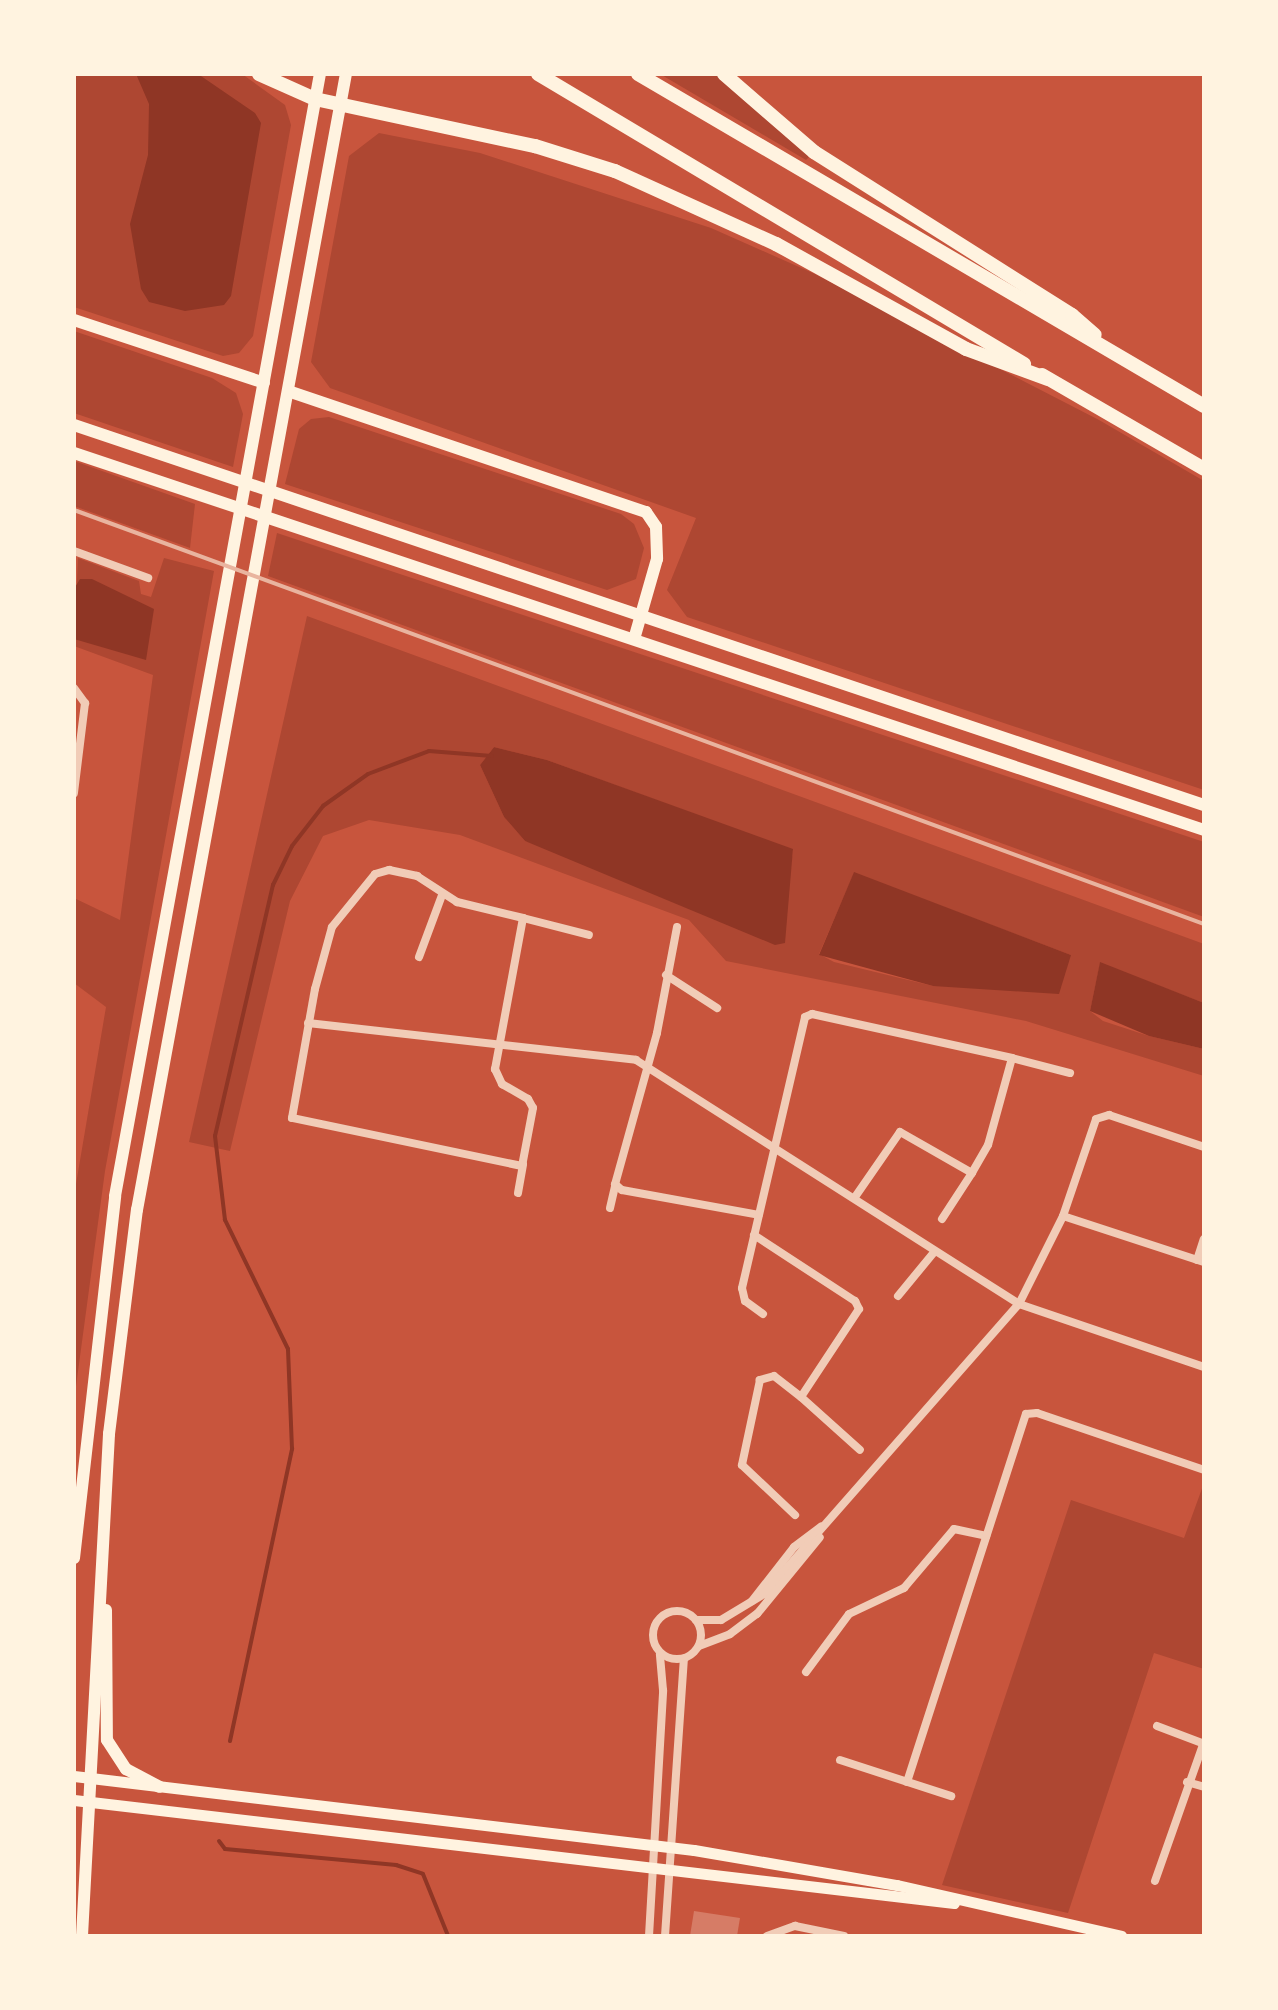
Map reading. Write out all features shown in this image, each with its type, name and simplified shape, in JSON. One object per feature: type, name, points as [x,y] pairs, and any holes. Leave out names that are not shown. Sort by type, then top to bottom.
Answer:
[{"type":"highway","points":[[259,74],[315,99],[535,146],[615,171],[776,244],[966,349],[1048,379]]},
{"type":"highway","points":[[538,74],[1204,469]]},
{"type":"highway","points":[[638,74],[1204,406]]},
{"type":"highway","points":[[724,74],[797,140],[1072,315],[1112,352]]},
{"type":"main road","points":[[74,1555],[115,1196],[320,74]]},
{"type":"main road","points":[[82,1936],[80,1801],[88,1777],[109,1434],[137,1210],[346,74]]},
{"type":"main road","points":[[74,320],[264,383]]},
{"type":"main road","points":[[288,391],[646,512],[658,539],[634,639]]},
{"type":"main road","points":[[74,425],[1204,805]]},
{"type":"main road","points":[[74,453],[1204,830]]},
{"type":"main road","points":[[103,1547],[107,1740],[126,1769],[160,1787]]},
{"type":"main road","points":[[74,1776],[673,1848],[897,1885],[1121,1936]]},
{"type":"main road","points":[[80,1801],[975,1904]]},
{"type":"street","points":[[74,551],[148,578]]},
{"type":"street","points":[[74,688],[85,703],[74,793]]},
{"type":"street","points":[[523,1163],[514,1168],[294,1120],[290,1111],[332,927],[370,879],[380,871],[399,871],[424,880],[442,895],[589,935]]},
{"type":"street","points":[[419,957],[442,895]]},
{"type":"street","points":[[518,1193],[533,1108],[497,1077],[498,1043],[523,918]]},
{"type":"street","points":[[610,1208],[645,1064],[657,1033],[677,927]]},
{"type":"street","points":[[666,975],[717,1008]]},
{"type":"street","points":[[763,1314],[745,1301],[742,1288],[802,1020],[807,1015],[1070,1073]]},
{"type":"street","points":[[308,1023],[498,1043],[645,1064],[1019,1304],[1204,1367]]},
{"type":"street","points":[[942,1219],[988,1145],[1012,1058]]},
{"type":"street","points":[[649,1936],[663,1690],[660,1654],[652,1635],[662,1616],[677,1611],[696,1620],[715,1621],[751,1605],[829,1523],[1019,1304],[1063,1216],[1099,1117],[1109,1115],[1204,1147]]},
{"type":"street","points":[[855,1197],[900,1132],[972,1173]]},
{"type":"street","points":[[615,1186],[759,1215]]},
{"type":"street","points":[[1063,1216],[1200,1261],[1204,1239]]},
{"type":"street","points":[[754,1235],[858,1305],[856,1317],[801,1397]]},
{"type":"street","points":[[898,1296],[935,1251]]},
{"type":"street","points":[[795,1515],[742,1462],[761,1378],[774,1376],[860,1450]]},
{"type":"street","points":[[907,1782],[1025,1417],[1041,1415],[1204,1470]]},
{"type":"street","points":[[665,1936],[684,1659],[699,1646],[743,1625],[810,1533],[829,1523]]},
{"type":"street","points":[[806,1672],[849,1614],[904,1588],[954,1529],[986,1536]]},
{"type":"street","points":[[696,1620],[699,1646]]},
{"type":"street","points":[[660,1654],[684,1659]]},
{"type":"street","points":[[1155,1881],[1203,1742],[1157,1726]]},
{"type":"street","points":[[840,1760],[951,1796]]},
{"type":"street","points":[[1187,1782],[1204,1787]]},
{"type":"street","points":[[767,1936],[795,1926],[844,1936]]},
{"type":"shaded area","points":[[74,74],[242,74],[285,105],[291,125],[253,336],[239,353],[223,356],[74,307]]},
{"type":"shaded area","points":[[136,74],[198,74],[255,113],[261,123],[231,296],[224,305],[185,311],[149,302],[141,289],[130,224],[148,155],[149,104]]},
{"type":"shaded area","points":[[660,74],[715,74],[809,157],[806,160]]},
{"type":"shaded area","points":[[379,133],[480,153],[711,228],[815,274],[1099,420],[1204,481],[1204,790],[687,617],[667,590],[696,518],[330,388],[311,362],[349,156]]},
{"type":"shaded area","points":[[74,331],[212,378],[236,393],[243,414],[233,467],[74,413]]},
{"type":"shaded area","points":[[329,417],[621,514],[634,524],[644,548],[636,579],[607,590],[285,484],[299,429],[311,419]]},
{"type":"shaded area","points":[[74,461],[195,504],[190,548],[74,506]]},
{"type":"shaded area","points":[[277,533],[1204,842],[1204,917],[268,576]]},
{"type":"shaded area","points":[[78,558],[139,581],[141,594],[151,597],[164,558],[214,571],[105,1171],[74,1401],[74,1196],[106,1007],[74,983],[74,898],[120,920],[153,675],[74,646]]},
{"type":"shaded area","points":[[80,579],[92,579],[154,609],[146,660],[74,639],[74,589]]},
{"type":"shaded area","points":[[307,616],[1204,944],[1204,1003],[1100,963],[1090,1011],[1103,1021],[1204,1049],[1204,1076],[1026,1021],[726,961],[689,920],[460,835],[369,820],[323,836],[290,901],[230,1151],[189,1142]],"holes":[[[494,747],[547,760],[793,850],[785,911],[525,841],[504,817],[480,765]],[[854,873],[944,907],[1071,955],[933,986],[834,962],[819,954]]]},
{"type":"shaded area","points":[[494,747],[547,760],[793,849],[785,943],[775,945],[525,841],[504,817],[480,765]]},
{"type":"shaded area","points":[[854,872],[1071,955],[1059,994],[933,986],[819,955]]},
{"type":"shaded area","points":[[1100,962],[1204,1003],[1204,1049],[1149,1036],[1090,1011]]},
{"type":"shaded area","points":[[1204,1483],[1204,1669],[1154,1653],[1068,1913],[942,1885],[1071,1500],[1184,1538]]},
{"type":"building","points":[[694,1911],[740,1918],[737,1936],[690,1936]]},
{"type":"waterway","points":[[230,1741],[292,1449],[288,1349],[225,1220],[215,1136],[273,885],[292,846],[323,806],[368,774],[429,751],[492,756]]},
{"type":"waterway","points":[[219,1841],[225,1849],[396,1865],[423,1874],[448,1936]]},
{"type":"railway","points":[[74,510],[1204,924]]}]
